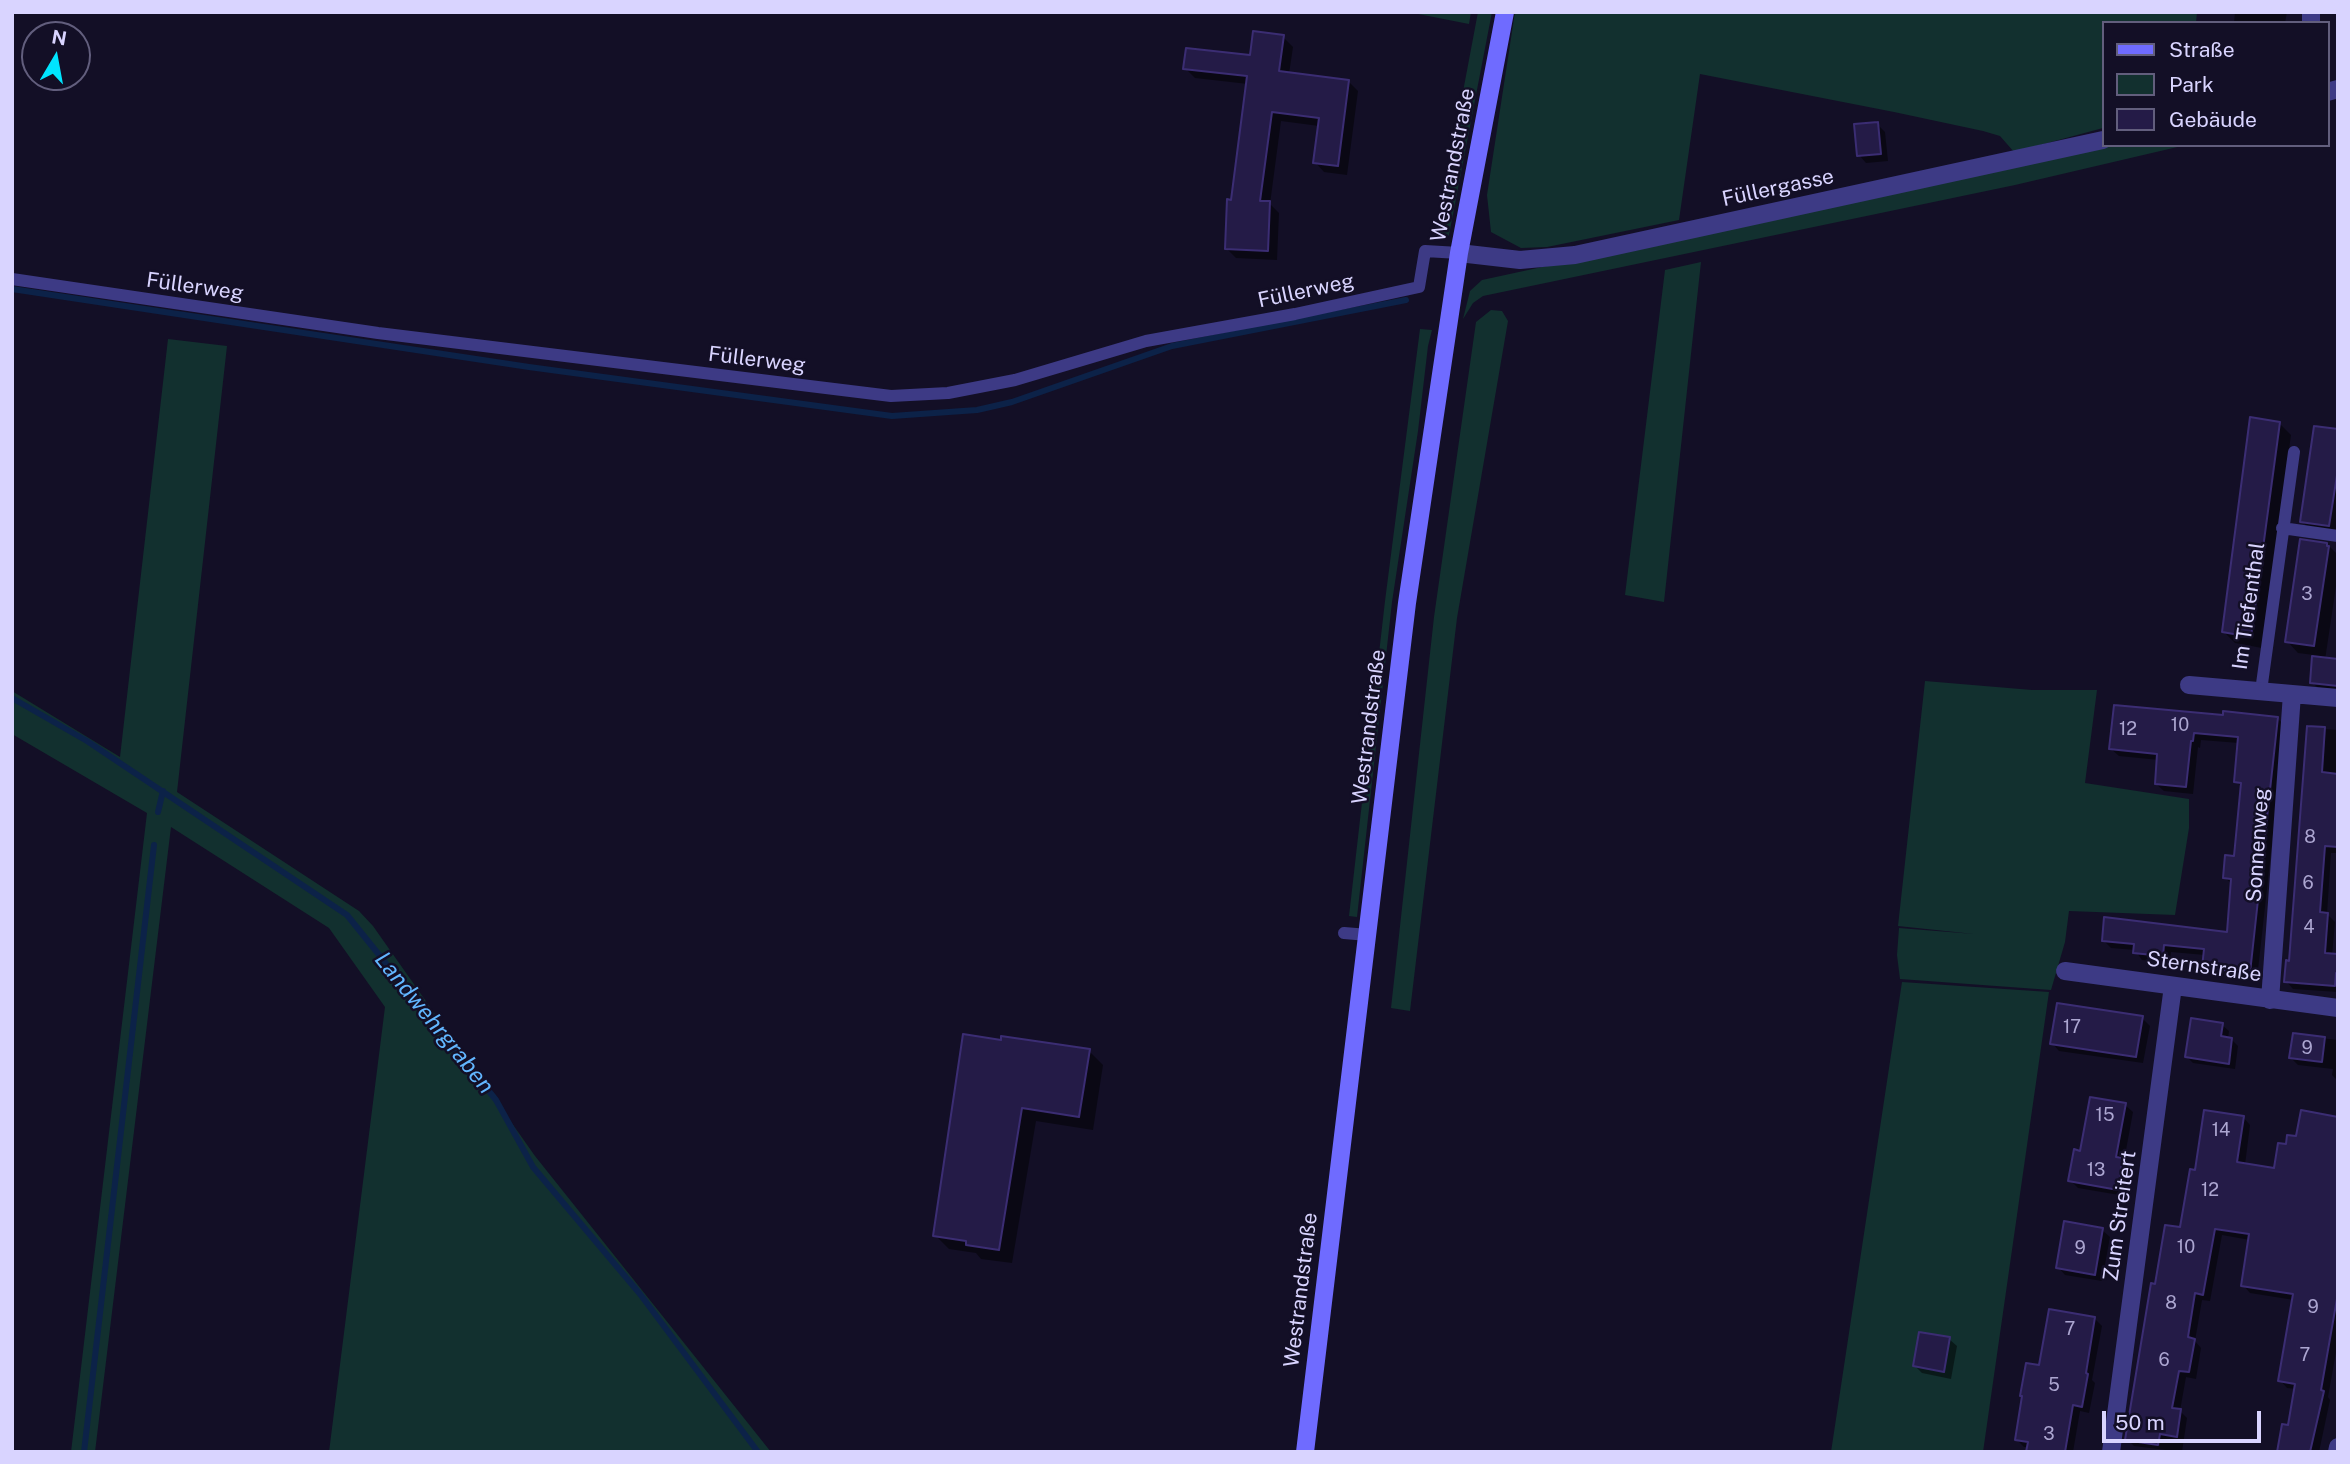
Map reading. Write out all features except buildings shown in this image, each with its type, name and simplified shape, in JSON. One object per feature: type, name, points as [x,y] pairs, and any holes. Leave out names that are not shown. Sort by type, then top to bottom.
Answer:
[{"type":"main road","name":"Westrandstraße","points":[[1305,1452],[1407,603],[1459,253],[1505,12]]},
{"type":"street","name":"Füllergasse","points":[[1459,253],[1520,260],[1574,255],[2102,140]]},
{"type":"street","name":"Im Tiefenthal","points":[[2189,685],[2338,698]]},
{"type":"street","name":"Sonnenweg","points":[[2270,1000],[2292,694]]},
{"type":"street","name":"Sternstraße","points":[[2065,971],[2338,1008]]},
{"type":"street","name":"Zum Streitert","points":[[2111,1452],[2174,986]]},
{"type":"lane","name":"Füllerweg","points":[[12,279],[377,332],[891,396],[948,393],[1015,380],[1146,341],[1295,314],[1419,287],[1425,251],[1459,253]]},
{"type":"lane","name":"Im Tiefenthal","points":[[2260,691],[2294,452]]},
{"type":"lane","name":"Im Tiefenthal","points":[[2282,528],[2338,536]]},
{"type":"lane","points":[[1345,933],[1368,935]]},
{"type":"green space","points":[[1408,12],[1471,12],[1469,24]]},
{"type":"green space","points":[[1478,12],[1492,12],[1449,235],[1444,240],[1439,240],[1436,235]]},
{"type":"green space","points":[[1515,12],[2197,12],[2196,21],[2102,21],[2102,128],[2014,152],[2000,136],[1983,131],[1700,74],[1679,220],[1547,247],[1521,248],[1491,232],[1487,195]]},
{"type":"green space","points":[[2102,146],[2177,147],[2015,185],[1483,296],[1473,303],[1463,319],[1470,291],[1482,280]]},
{"type":"green space","points":[[1701,262],[1664,602],[1625,595],[1665,270]]},
{"type":"green space","points":[[1491,310],[1502,311],[1508,321],[1457,618],[1410,1011],[1391,1008],[1434,617],[1476,322]]},
{"type":"green space","points":[[1420,329],[1432,330],[1392,602],[1357,917],[1349,916]]},
{"type":"green space","points":[[168,339],[227,346],[177,792],[359,911],[373,926],[535,1156],[771,1452],[329,1452],[385,1007],[329,928],[171,827],[95,1452],[71,1452],[147,813],[12,734],[12,691],[120,757]]},
{"type":"green space","points":[[1925,681],[2032,690],[2097,690],[2085,783],[2189,799],[2189,828],[2175,915],[2069,911],[2065,942],[2051,990],[1900,979],[1897,955],[1899,928],[1974,934],[1898,926]]},
{"type":"green space","points":[[1902,982],[2049,992],[1983,1452],[1831,1452]]},
{"type":"waterway","points":[[12,289],[529,367],[892,416],[977,410],[1012,402],[1172,346],[1406,300]]},
{"type":"waterway","name":"Landwehrgraben","points":[[12,698],[87,741],[347,915],[496,1100],[533,1167],[640,1294],[758,1452]]},
{"type":"waterway","points":[[158,812],[163,791]]},
{"type":"waterway","points":[[84,1452],[154,845]]}]
